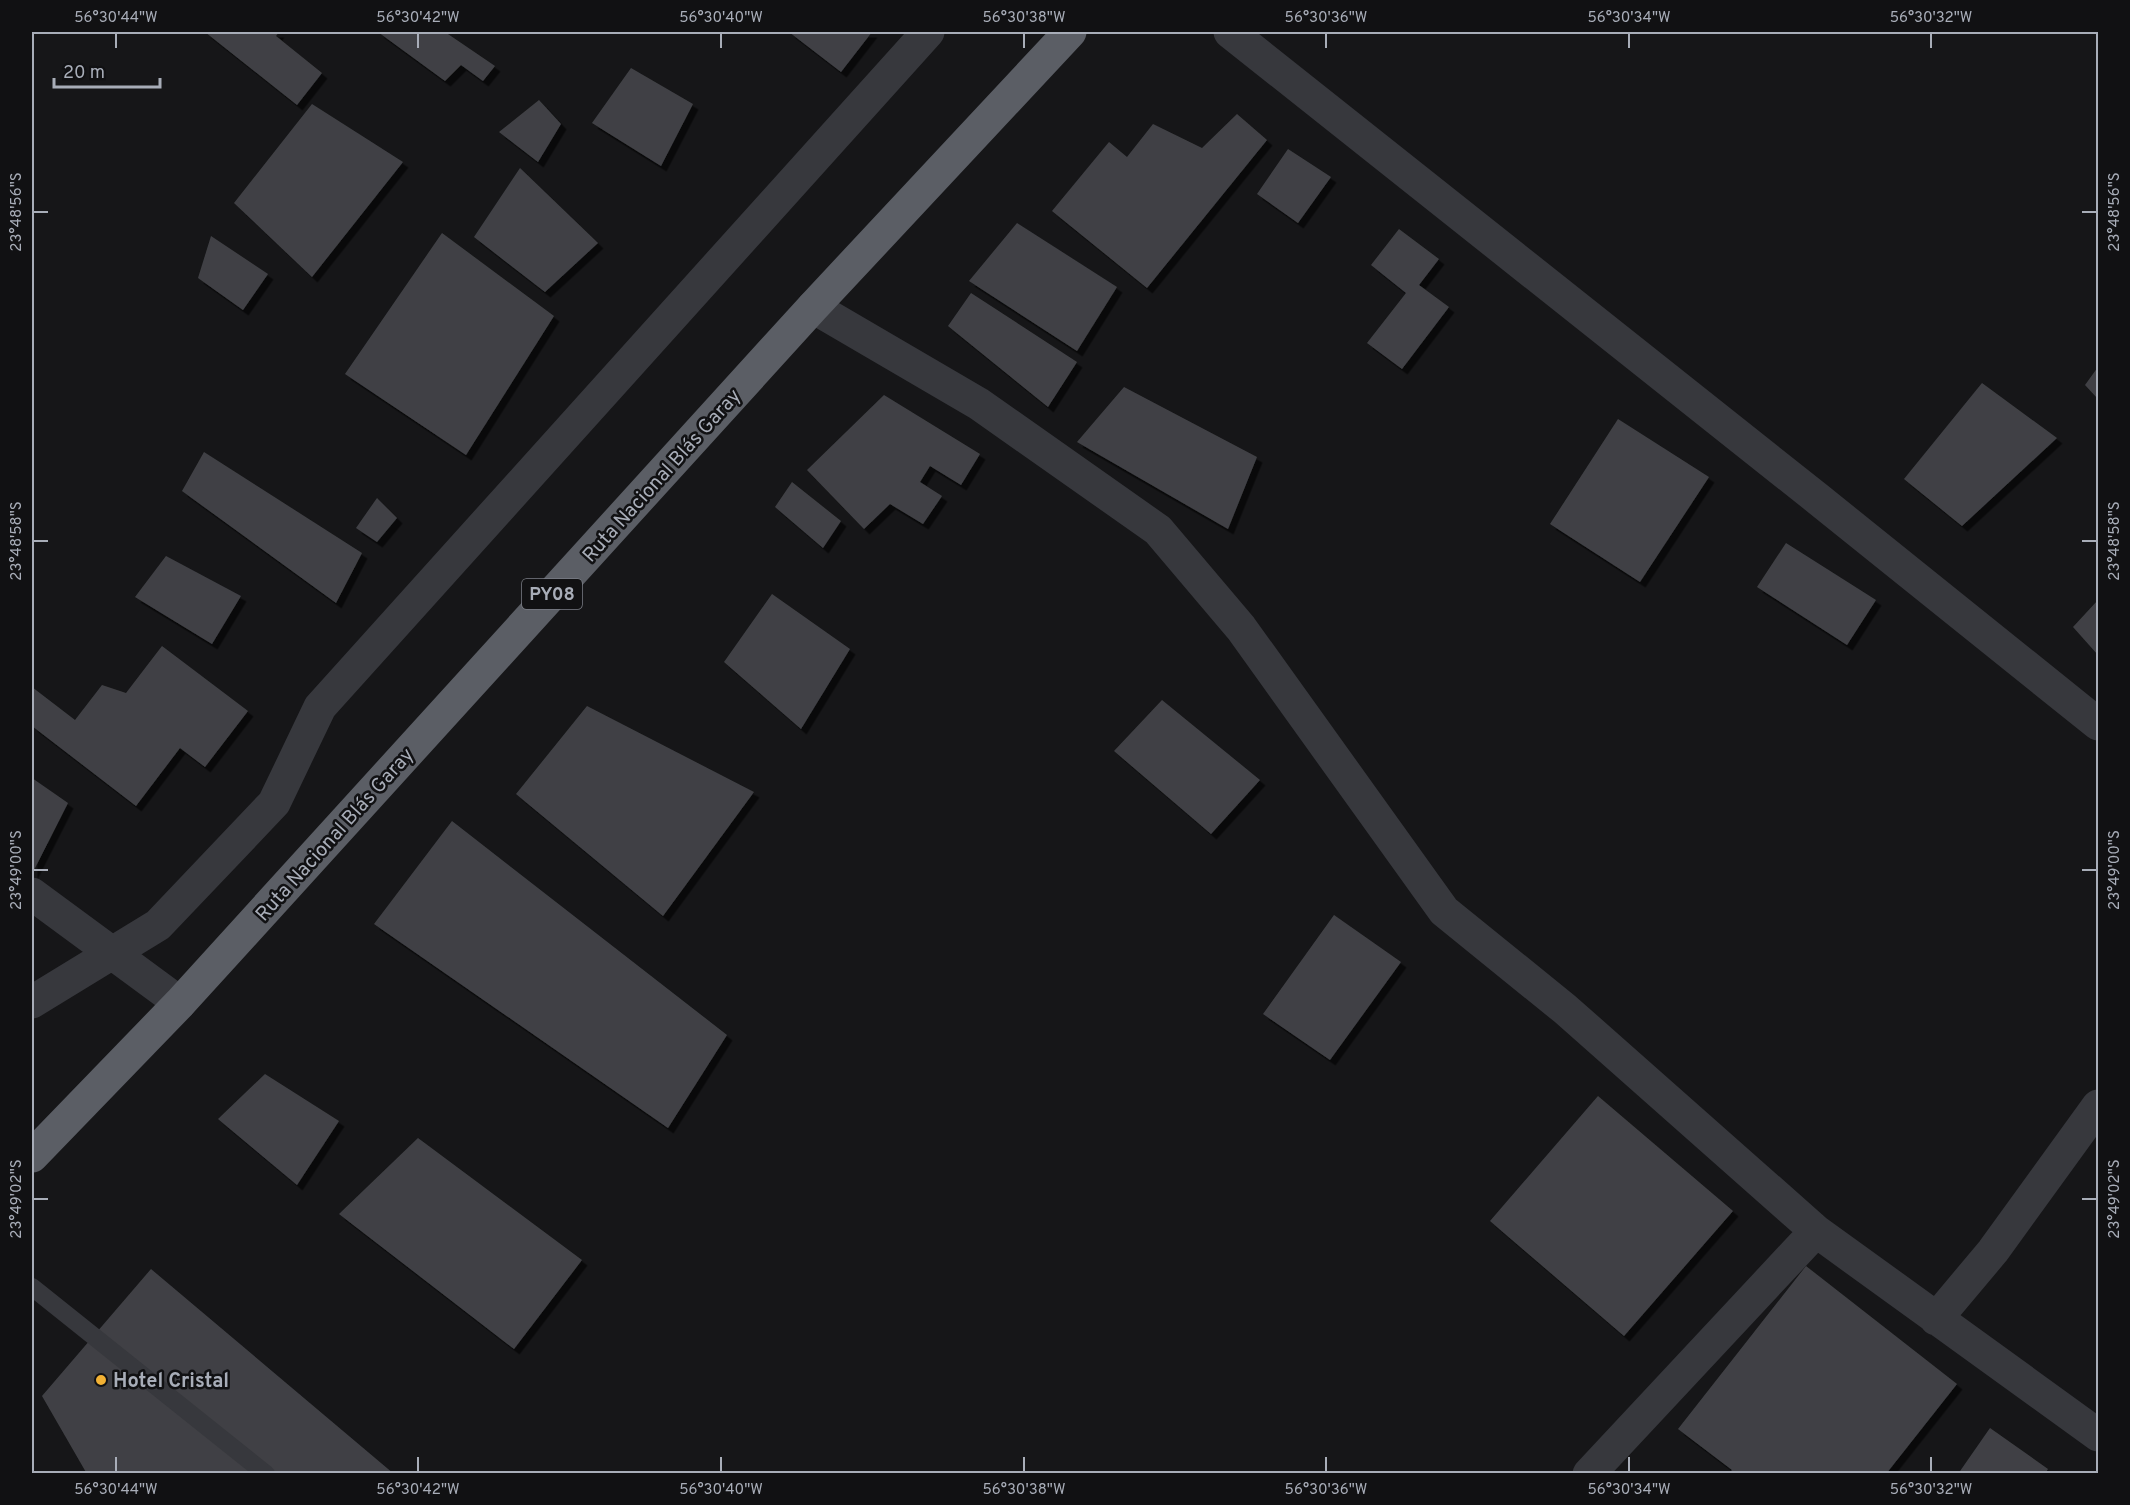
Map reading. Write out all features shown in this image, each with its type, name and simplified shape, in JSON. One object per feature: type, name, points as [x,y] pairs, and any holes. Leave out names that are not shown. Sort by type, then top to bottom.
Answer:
[{"type":"highway","name":"Ruta Nacional Blás Garay","points":[[32,1156],[180,1003],[813,307],[1070,32]]},
{"type":"street","points":[[32,1002],[158,925],[274,803],[320,708],[928,32]]},
{"type":"street","points":[[1230,32],[1809,491],[2098,724]]},
{"type":"street","points":[[813,307],[979,404],[1158,530],[1241,628],[1444,911],[1564,1009],[1816,1231],[2098,1435]]},
{"type":"street","points":[[32,894],[180,1003]]},
{"type":"street","points":[[1936,1319],[1993,1251],[2098,1106]]},
{"type":"street","points":[[1589,1473],[1816,1231]]},
{"type":"lane","points":[[32,1287],[266,1473]]},
{"type":"building","points":[[205,32],[279,32],[276,36],[322,73],[297,105]]},
{"type":"building","points":[[378,32],[445,32],[495,66],[483,81],[461,65],[445,81]]},
{"type":"building","points":[[789,32],[872,32],[841,72]]},
{"type":"building","points":[[631,68],[693,104],[661,166],[592,123]]},
{"type":"building","points":[[539,100],[561,124],[538,162],[499,132]]},
{"type":"building","points":[[312,104],[403,162],[312,277],[234,203]]},
{"type":"building","points":[[1237,114],[1267,140],[1147,288],[1052,211],[1109,142],[1127,157],[1153,124],[1202,148]]},
{"type":"building","points":[[1288,149],[1331,177],[1298,223],[1257,194]]},
{"type":"building","points":[[520,168],[598,243],[545,292],[474,237]]},
{"type":"building","points":[[1017,223],[1117,287],[1077,351],[969,281]]},
{"type":"building","points":[[1399,229],[1439,259],[1419,285],[1449,307],[1402,369],[1367,343],[1406,293],[1371,265]]},
{"type":"building","points":[[442,233],[554,316],[466,455],[345,374]]},
{"type":"building","points":[[211,236],[268,274],[243,310],[198,278]]},
{"type":"building","points":[[971,293],[1077,362],[1048,407],[948,326]]},
{"type":"building","points":[[2098,367],[2098,399],[2085,385]]},
{"type":"building","points":[[1982,383],[2057,438],[1962,526],[1904,479]]},
{"type":"building","points":[[1124,387],[1257,457],[1228,529],[1077,442]]},
{"type":"building","points":[[884,395],[980,454],[961,485],[930,466],[920,482],[942,496],[923,524],[890,504],[864,529],[807,470]]},
{"type":"building","points":[[1618,419],[1709,477],[1640,582],[1550,524]]},
{"type":"building","points":[[204,452],[362,553],[336,603],[182,491]]},
{"type":"building","points":[[792,482],[841,521],[823,548],[775,507]]},
{"type":"building","points":[[377,498],[397,518],[377,542],[356,528]]},
{"type":"building","points":[[1786,543],[1876,600],[1847,645],[1757,587]]},
{"type":"building","points":[[166,556],[241,596],[212,644],[135,597]]},
{"type":"building","points":[[772,594],[850,649],[801,729],[724,662]]},
{"type":"building","points":[[2098,600],[2098,655],[2073,627]]},
{"type":"building","points":[[162,646],[248,711],[205,767],[180,748],[136,806],[32,726],[32,687],[75,720],[102,685],[126,693]]},
{"type":"building","points":[[1162,700],[1260,780],[1211,834],[1114,751]]},
{"type":"building","points":[[587,706],[754,792],[663,916],[516,794]]},
{"type":"building","points":[[32,778],[68,803],[32,874]]},
{"type":"building","points":[[452,821],[727,1035],[668,1128],[374,924]]},
{"type":"building","points":[[1334,915],[1401,962],[1330,1060],[1263,1014]]},
{"type":"building","points":[[265,1074],[339,1121],[297,1185],[218,1119]]},
{"type":"building","points":[[1598,1096],[1733,1211],[1624,1336],[1490,1221]]},
{"type":"building","points":[[418,1138],[582,1260],[514,1349],[339,1214]]},
{"type":"building","points":[[1806,1266],[1957,1384],[1886,1474],[1729,1474],[1732,1470],[1678,1429]]},
{"type":"building","points":[[151,1269],[394,1474],[87,1474],[42,1396]]},
{"type":"building","points":[[1990,1428],[2048,1469],[2045,1474],[1958,1474]]},
{"type":"place","name":"Hotel Cristal","points":[[101,1380]]}]
